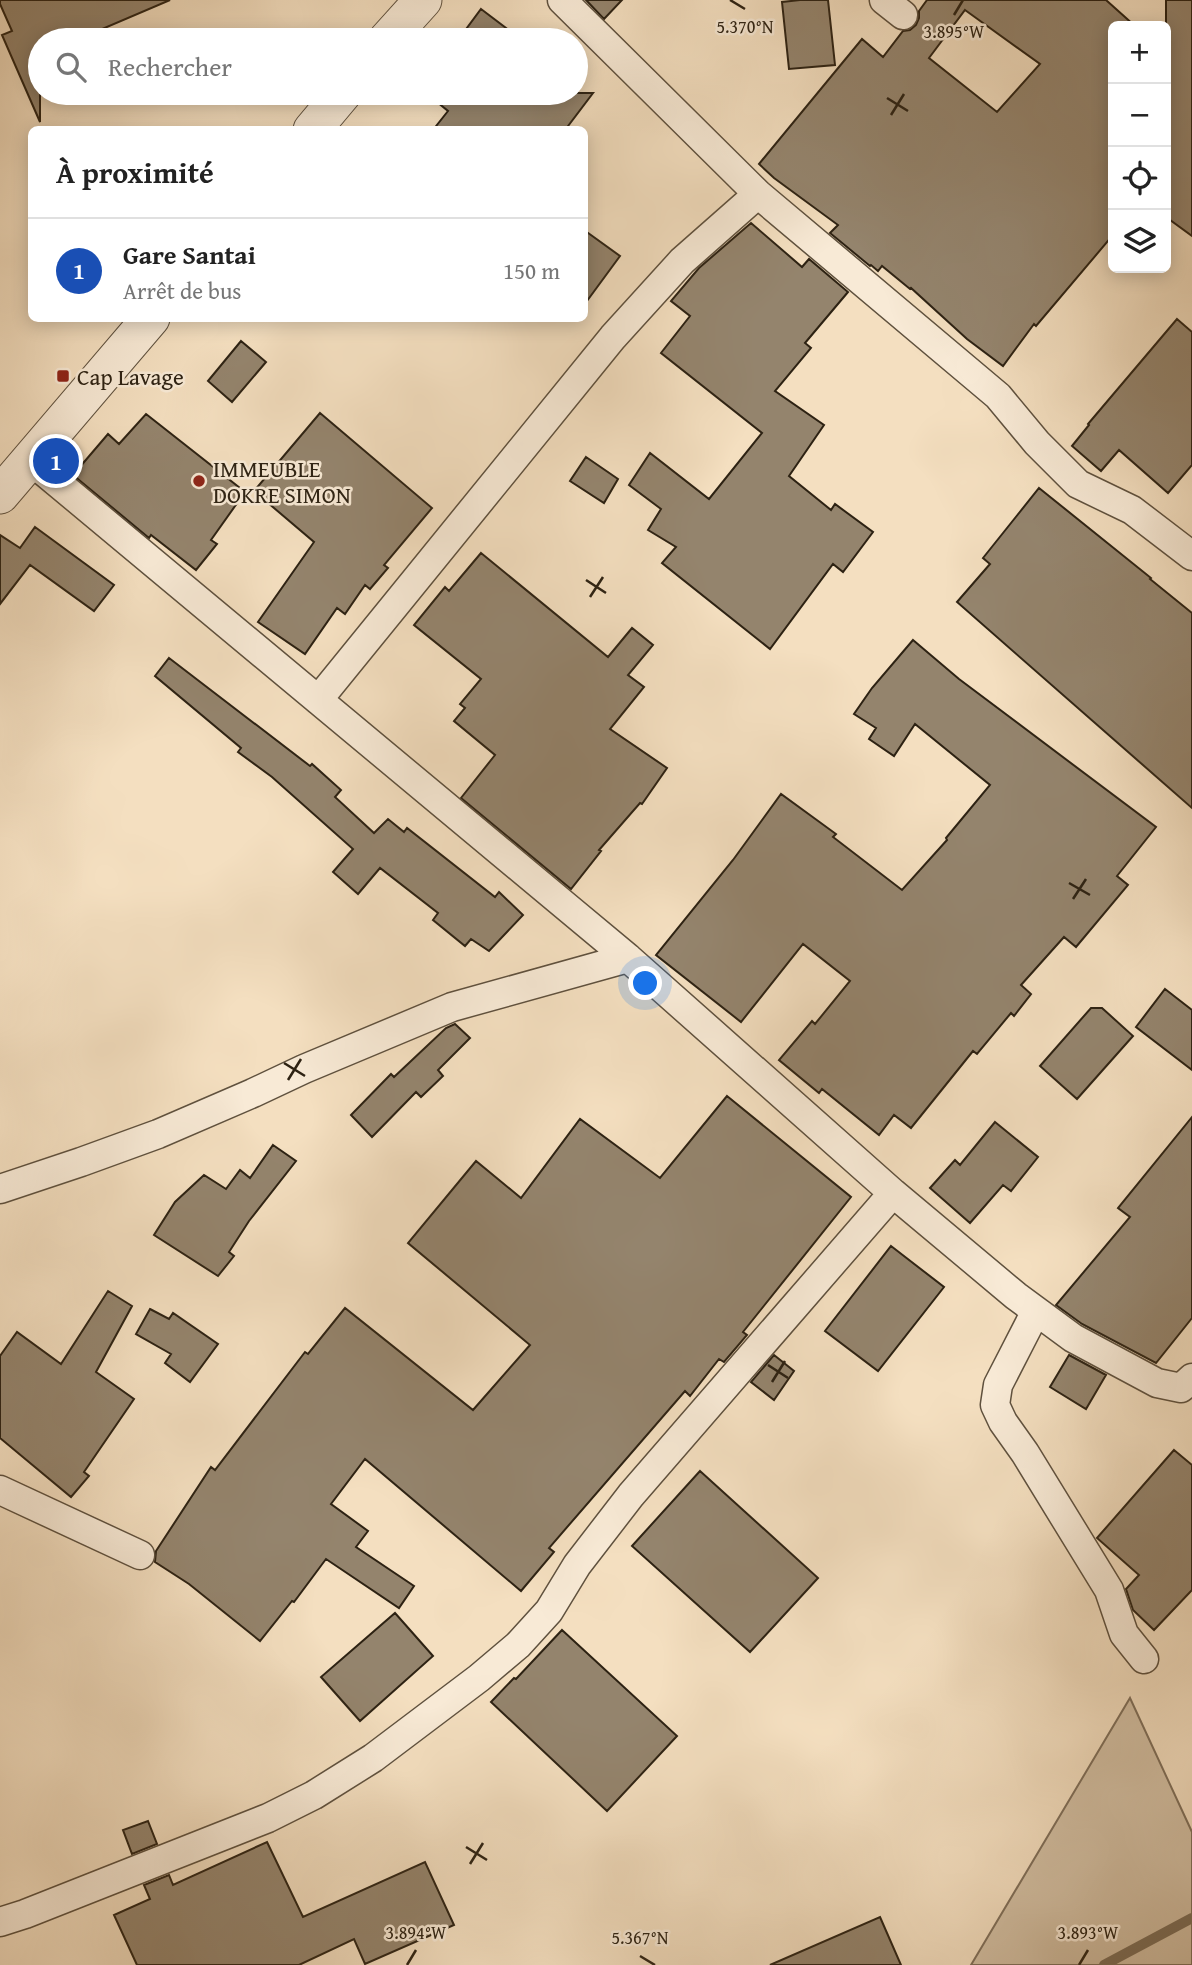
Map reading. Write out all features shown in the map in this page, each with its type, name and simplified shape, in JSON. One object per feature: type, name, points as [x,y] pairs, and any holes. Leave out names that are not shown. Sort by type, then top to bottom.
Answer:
[{"type":"street","points":[[398,28],[423,0]]},
{"type":"street","points":[[562,0],[758,194],[998,396],[1037,443],[1078,484],[1132,510],[1192,556]]},
{"type":"street","points":[[315,126],[333,105]]},
{"type":"street","points":[[318,700],[613,337],[682,261],[758,194]]},
{"type":"street","points":[[0,495],[148,322]]},
{"type":"street","points":[[30,460],[628,958],[892,1193],[1016,1296],[1073,1338],[1157,1383],[1181,1388],[1192,1378]]},
{"type":"street","points":[[0,1189],[158,1134],[452,1007],[628,958]]},
{"type":"street","points":[[0,1922],[268,1818],[313,1795],[373,1758],[479,1678],[517,1645],[549,1611],[577,1565],[631,1495],[892,1193]]},
{"type":"street","points":[[1036,1311],[998,1385],[995,1405],[1003,1422],[1109,1590],[1124,1634],[1144,1659]]},
{"type":"street","points":[[0,1490],[140,1555]]},
{"type":"shaded area","points":[[1130,1698],[1192,1832],[1192,1965],[971,1965]]},
{"type":"building","points":[[0,0],[170,0],[104,28],[28,28],[28,95],[2,35],[12,31]]},
{"type":"building","points":[[586,0],[622,0],[604,19]]},
{"type":"building","points":[[828,0],[835,65],[789,69],[782,2]]},
{"type":"building","points":[[927,0],[1106,0],[1129,21],[1108,21],[1108,241],[1036,326],[1034,324],[1003,366],[967,339],[911,288],[882,266],[878,271],[870,266],[830,233],[838,225],[759,164],[862,39],[883,57],[903,31],[910,30],[919,18],[919,11]],"holes":[[[965,10],[1040,64],[997,112],[929,58]]]},
{"type":"building","points":[[1166,0],[1192,0],[1192,236],[1171,221],[1171,21],[1166,21]]},
{"type":"building","points":[[481,9],[506,28],[467,28]]},
{"type":"building","points":[[33,105],[40,105],[40,122]]},
{"type":"building","points":[[441,105],[584,105],[568,126],[436,126],[448,111]]},
{"type":"building","points":[[751,223],[802,267],[809,259],[848,292],[805,343],[811,348],[775,391],[824,425],[789,476],[831,510],[835,504],[873,532],[843,572],[833,564],[770,649],[662,563],[676,547],[648,530],[661,509],[629,485],[650,453],[709,499],[762,433],[661,353],[690,316],[671,301],[699,268]]},
{"type":"building","points":[[588,233],[620,256],[588,300]]},
{"type":"building","points":[[1177,319],[1192,332],[1192,465],[1168,493],[1119,450],[1101,471],[1072,446]]},
{"type":"building","points":[[241,341],[266,362],[232,402],[208,381]]},
{"type":"building","points":[[320,413],[432,508],[384,565],[388,568],[370,589],[365,585],[345,614],[337,608],[305,654],[258,622],[314,542],[254,491]]},
{"type":"building","points":[[146,414],[245,492],[211,540],[217,544],[196,570],[151,535],[149,538],[73,475],[108,434],[119,444]]},
{"type":"building","points":[[586,457],[618,479],[604,503],[570,481]]},
{"type":"building","points":[[1039,488],[1192,613],[1192,808],[957,602],[990,564],[983,558]]},
{"type":"building","points":[[35,527],[114,585],[94,611],[30,565],[0,604],[0,535],[20,548]]},
{"type":"building","points":[[481,553],[608,657],[632,628],[653,645],[628,675],[644,687],[610,729],[667,768],[642,804],[640,803],[599,850],[601,851],[571,889],[461,798],[495,755],[454,721],[465,708],[460,704],[481,679],[414,625],[445,587],[449,591]]},
{"type":"building","points":[[913,640],[959,679],[1156,827],[1117,876],[1128,885],[1076,947],[1064,937],[1021,985],[1031,994],[1014,1016],[1011,1013],[977,1054],[973,1051],[911,1128],[894,1115],[879,1135],[822,1089],[819,1093],[779,1060],[812,1021],[815,1024],[850,981],[803,944],[741,1022],[656,955],[733,860],[781,794],[836,834],[833,837],[902,890],[947,840],[990,785],[915,724],[894,756],[869,739],[876,728],[854,714],[872,688]]},
{"type":"building","points":[[169,658],[310,766],[312,764],[341,790],[335,797],[374,833],[388,819],[404,832],[407,828],[495,897],[499,892],[523,915],[489,951],[471,939],[465,946],[433,920],[438,913],[380,868],[358,894],[333,872],[353,849],[272,777],[238,752],[241,748],[155,676]]},
{"type":"building","points":[[1165,989],[1192,1010],[1192,1070],[1136,1027]]},
{"type":"building","points":[[1091,1008],[1102,1008],[1133,1036],[1077,1099],[1040,1066]]},
{"type":"building","points":[[455,1024],[470,1038],[438,1070],[443,1076],[421,1097],[416,1092],[372,1137],[351,1115],[391,1074],[394,1077],[446,1028]]},
{"type":"building","points":[[727,1096],[851,1197],[743,1332],[747,1335],[724,1362],[719,1359],[690,1396],[685,1391],[549,1548],[554,1552],[521,1591],[365,1459],[331,1504],[368,1531],[356,1547],[414,1586],[399,1608],[326,1559],[260,1641],[189,1584],[155,1562],[156,1551],[211,1467],[215,1470],[305,1352],[308,1354],[345,1308],[473,1410],[530,1345],[408,1243],[476,1161],[521,1198],[580,1119],[660,1178]]},
{"type":"building","points":[[1192,1117],[1192,1318],[1156,1363],[1082,1324],[1056,1305],[1130,1217],[1118,1208]]},
{"type":"building","points":[[995,1122],[1038,1157],[1011,1191],[1003,1185],[970,1223],[930,1188],[955,1160],[960,1165]]},
{"type":"building","points":[[273,1145],[296,1161],[249,1221],[229,1252],[234,1256],[218,1276],[154,1235],[175,1202],[204,1175],[226,1189],[240,1170],[250,1178]]},
{"type":"building","points":[[891,1246],[944,1287],[878,1371],[825,1331]]},
{"type":"building","points":[[108,1291],[132,1306],[96,1372],[134,1399],[84,1472],[89,1476],[71,1497],[0,1438],[0,1356],[17,1332],[61,1364]]},
{"type":"building","points":[[150,1309],[169,1319],[173,1313],[218,1344],[190,1382],[165,1363],[171,1354],[136,1334]]},
{"type":"building","points":[[774,1355],[794,1371],[774,1400],[751,1382]]},
{"type":"building","points":[[1069,1355],[1106,1375],[1086,1409],[1050,1387]]},
{"type":"building","points":[[1174,1450],[1192,1465],[1192,1590],[1154,1630],[1133,1610],[1126,1589],[1139,1575],[1097,1538]]},
{"type":"building","points":[[700,1471],[818,1578],[750,1652],[632,1546]]},
{"type":"building","points":[[395,1613],[433,1656],[360,1721],[321,1677]]},
{"type":"building","points":[[562,1630],[677,1736],[607,1811],[491,1702]]},
{"type":"building","points":[[148,1821],[157,1844],[132,1854],[123,1830]]},
{"type":"building","points":[[267,1842],[303,1917],[425,1862],[454,1925],[365,1964],[354,1939],[299,1965],[137,1965],[114,1915],[150,1899],[144,1885],[169,1875],[173,1885]]},
{"type":"building","points":[[880,1917],[901,1965],[770,1965]]},
{"type":"waterway","points":[[1104,1965],[1192,1918]]},
{"type":"place","name":"Cap Lavage","points":[[63,376]]},
{"type":"place","name":"Gare Santai","points":[[56,461]]},
{"type":"place","name":"IMMEUBLE DOKRE SIMON","points":[[199,481]]}]
